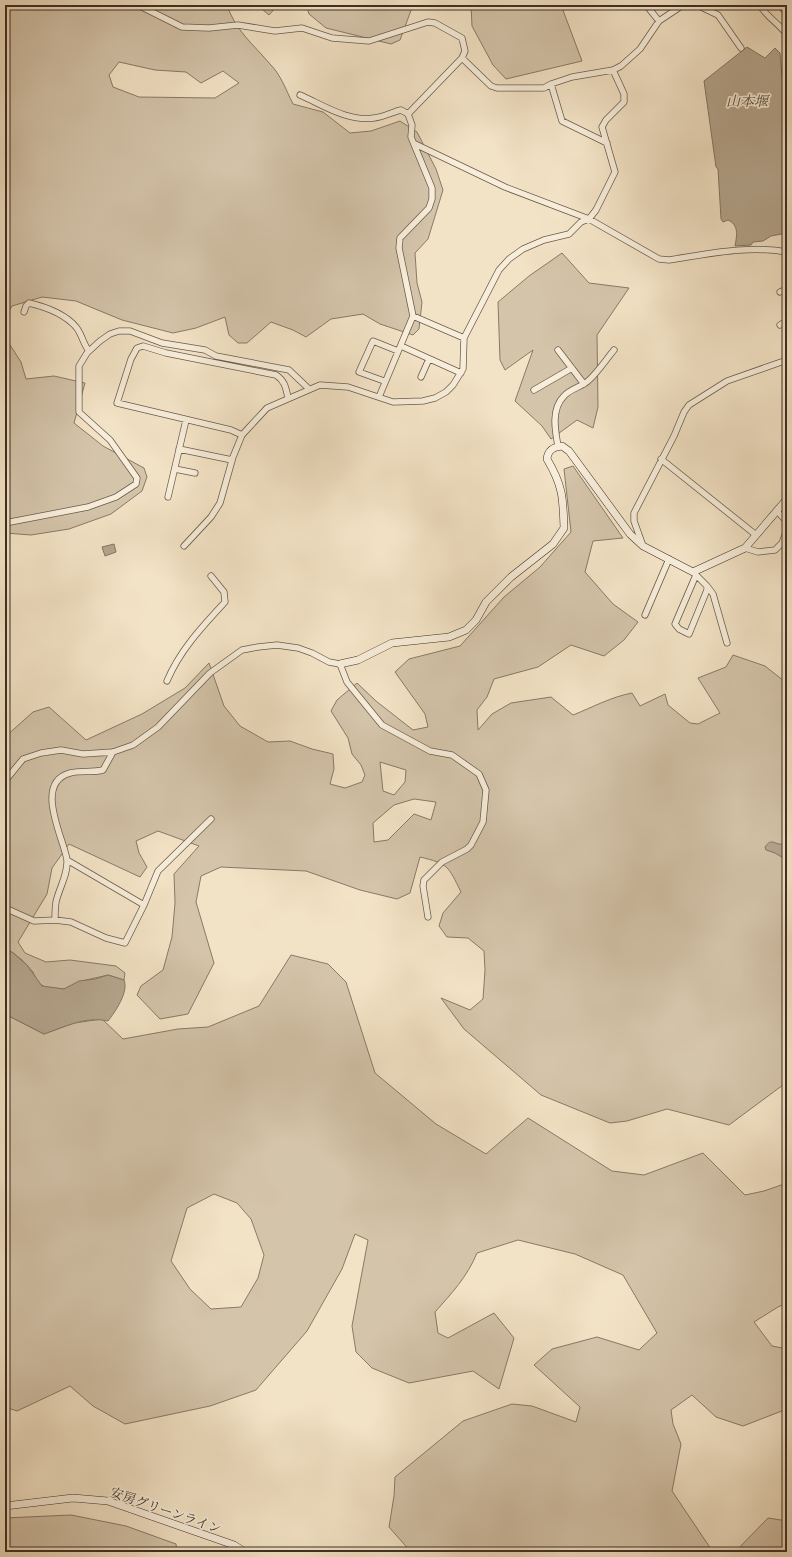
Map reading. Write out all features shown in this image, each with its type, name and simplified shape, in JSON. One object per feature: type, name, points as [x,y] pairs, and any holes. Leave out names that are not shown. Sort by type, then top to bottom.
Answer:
[{"type":"street","points":[[138,5],[182,27],[209,28],[238,25],[274,31],[302,28],[332,38],[369,41],[428,22],[435,23],[462,38],[464,51],[462,58],[408,114]]},
{"type":"street","points":[[646,5],[659,21]]},
{"type":"street","points":[[462,58],[491,86],[497,88],[544,88],[572,77],[613,70],[621,66],[640,49],[659,21],[683,5]]},
{"type":"street","points":[[697,5],[718,15],[742,48]]},
{"type":"street","points":[[760,5],[763,12],[782,28],[787,35]]},
{"type":"street","points":[[184,546],[211,518],[220,503],[232,460],[242,435],[267,408],[308,388],[320,385],[334,385],[393,402],[435,398],[446,392],[463,369],[464,338],[499,270],[509,259],[533,244],[570,234],[581,222],[589,219],[596,210],[615,172],[602,127],[603,123],[624,102],[624,94],[613,70]]},
{"type":"street","points":[[551,84],[562,121],[607,143]]},
{"type":"street","points":[[300,94],[350,117],[362,119],[376,118],[401,110],[408,114],[412,125],[411,137],[432,188],[432,200],[429,208],[400,238],[399,248],[413,316],[379,397]]},
{"type":"street","points":[[414,144],[505,187],[589,219],[659,259],[669,260],[747,249],[768,248],[787,252]]},
{"type":"street","points":[[780,292],[787,289]]},
{"type":"street","points":[[24,312],[29,303],[48,308],[55,312],[76,327],[83,343],[89,351]]},
{"type":"street","points":[[413,316],[464,338]]},
{"type":"street","points":[[780,325],[787,321]]},
{"type":"street","points":[[5,523],[88,507],[116,497],[136,484],[137,478],[110,440],[79,412],[79,366],[89,351],[110,334],[119,331],[130,331],[162,343],[205,350],[216,356],[289,370],[308,388]]},
{"type":"street","points":[[384,382],[359,372],[373,341],[400,348],[461,373]]},
{"type":"street","points":[[242,435],[231,430],[117,404],[131,359],[137,348],[143,346],[174,355],[276,375],[282,379],[288,398]]},
{"type":"street","points":[[558,350],[584,384]]},
{"type":"street","points":[[558,446],[554,424],[559,402],[564,395],[584,384],[594,375],[614,350]]},
{"type":"street","points":[[421,377],[429,359]]},
{"type":"street","points":[[643,546],[634,521],[634,513],[674,436],[684,412],[690,405],[727,381],[787,360]]},
{"type":"street","points":[[534,390],[572,368]]},
{"type":"street","points":[[168,497],[186,420]]},
{"type":"street","points":[[5,781],[23,759],[41,753],[60,750],[83,754],[113,752],[133,746],[158,728],[210,673],[242,650],[278,645],[312,652],[329,662],[340,664],[358,660],[392,643],[450,637],[466,630],[476,620],[486,602],[511,577],[553,544],[564,528],[562,488],[558,477],[547,459],[548,453],[554,447],[558,446],[562,446],[569,451],[630,534],[643,546],[695,574],[707,586],[713,594],[727,643]]},
{"type":"street","points":[[179,449],[232,460]]},
{"type":"street","points":[[661,459],[756,535]]},
{"type":"street","points":[[175,469],[194,473]]},
{"type":"street","points":[[707,586],[707,590],[689,634],[679,629],[675,624],[695,574],[745,548],[787,499]]},
{"type":"street","points":[[777,511],[787,522]]},
{"type":"street","points":[[745,548],[758,552],[775,550],[782,543],[787,530]]},
{"type":"street","points":[[645,615],[669,559]]},
{"type":"street","points":[[167,681],[174,665],[193,637],[225,602],[224,592],[211,576]]},
{"type":"street","points":[[340,664],[347,682],[382,724],[430,750],[452,755],[479,774],[486,790],[483,822],[471,845],[467,849],[442,862],[424,880],[423,886],[428,917]]},
{"type":"street","points":[[55,920],[56,902],[66,873],[67,860],[57,830],[53,810],[54,787],[64,776],[69,773],[97,772],[103,770],[113,752]]},
{"type":"street","points":[[5,908],[34,921],[55,920],[79,925],[106,938],[123,943],[127,941],[158,871],[210,819]]},
{"type":"street","points":[[67,860],[144,905]]},
{"type":"street","name":"安房グリーンライン","points":[[5,1506],[42,1500],[73,1498],[108,1501],[234,1545],[245,1552]]},
{"type":"shaded area","points":[[5,5],[227,5],[230,14],[240,30],[274,68],[293,104],[323,112],[350,133],[371,131],[400,121],[417,132],[436,169],[443,190],[428,239],[415,253],[417,283],[422,302],[419,329],[413,335],[380,324],[363,314],[331,319],[306,337],[293,330],[271,322],[247,343],[238,343],[229,335],[225,317],[196,328],[173,333],[122,320],[76,301],[42,297],[12,306],[5,318]],"holes":[[[119,62],[155,70],[186,72],[201,83],[223,71],[239,83],[215,98],[139,97],[113,87],[109,75]]]},
{"type":"shaded area","points":[[261,5],[278,5],[269,15],[262,9]]},
{"type":"shaded area","points":[[306,5],[413,5],[400,40],[391,44],[326,28],[309,14]]},
{"type":"shaded area","points":[[471,5],[561,5],[582,61],[506,79],[493,65],[472,26]]},
{"type":"shaded area","points":[[775,5],[787,5],[787,18]]},
{"type":"shaded area","points":[[562,253],[589,283],[629,288],[597,335],[598,407],[593,428],[577,420],[551,439],[542,426],[515,401],[533,350],[505,370],[500,360],[498,302],[529,276]]},
{"type":"shaded area","points":[[5,327],[10,345],[21,362],[26,379],[54,376],[85,383],[74,423],[103,446],[144,468],[147,477],[142,491],[111,514],[69,529],[31,535],[5,533]]},
{"type":"shaded area","points":[[573,466],[623,538],[593,541],[585,572],[613,604],[638,622],[624,640],[604,656],[571,645],[538,667],[494,679],[487,697],[477,710],[478,730],[492,714],[511,703],[551,697],[573,715],[609,700],[632,693],[640,706],[665,694],[668,705],[690,723],[698,724],[720,713],[698,678],[726,667],[733,655],[765,666],[784,681],[787,679],[787,1082],[729,1125],[667,1109],[627,1121],[610,1123],[541,1095],[464,1029],[441,998],[470,1010],[483,999],[485,970],[484,951],[468,938],[447,937],[439,926],[443,913],[461,892],[450,871],[446,867],[437,862],[420,857],[410,893],[397,899],[360,890],[306,871],[221,867],[201,876],[196,902],[214,963],[188,1014],[160,1019],[137,995],[141,986],[163,970],[172,937],[175,903],[174,874],[199,846],[158,831],[136,841],[139,853],[147,867],[140,877],[69,844],[52,868],[47,894],[18,942],[25,953],[46,962],[70,960],[116,966],[125,973],[124,980],[108,975],[82,981],[64,989],[45,987],[38,983],[33,972],[22,960],[12,952],[5,951],[5,737],[33,712],[49,707],[86,740],[142,714],[185,688],[209,663],[224,706],[240,726],[268,742],[290,741],[312,749],[333,754],[334,769],[330,784],[345,788],[362,782],[365,775],[361,765],[352,754],[348,738],[331,711],[337,700],[357,683],[376,701],[413,730],[428,727],[425,714],[395,672],[409,659],[460,646],[504,597],[540,567],[571,532],[564,469]],"holes":[[[380,762],[406,770],[405,782],[394,795],[383,791]],[[414,799],[436,802],[431,820],[414,814],[388,840],[374,842],[373,823],[394,805]]]},
{"type":"shaded area","points":[[291,955],[328,964],[346,982],[375,1073],[436,1124],[486,1154],[528,1118],[612,1171],[644,1175],[703,1153],[745,1195],[764,1191],[787,1183],[787,1303],[754,1322],[772,1346],[787,1349],[787,1409],[743,1426],[716,1417],[692,1395],[671,1410],[673,1424],[681,1444],[672,1491],[713,1552],[411,1552],[389,1527],[394,1496],[395,1477],[463,1421],[512,1404],[532,1406],[576,1422],[580,1407],[534,1365],[552,1349],[597,1337],[639,1350],[657,1333],[623,1275],[575,1254],[518,1240],[477,1253],[464,1277],[435,1312],[438,1333],[448,1338],[494,1313],[514,1338],[499,1389],[473,1371],[409,1383],[372,1368],[356,1352],[352,1326],[368,1240],[355,1234],[342,1269],[307,1331],[256,1390],[210,1406],[125,1424],[93,1406],[70,1386],[17,1411],[5,1407],[5,1014],[44,1034],[74,1023],[102,1019],[123,1039],[178,1029],[208,1027],[259,1006]],"holes":[[[214,1194],[237,1203],[251,1219],[264,1255],[258,1278],[241,1307],[211,1309],[190,1289],[171,1261],[187,1208]]]},
{"type":"shaded area","points":[[71,1515],[126,1526],[176,1544],[177,1552],[5,1552],[5,1518]]},
{"type":"shaded area","points":[[768,1518],[787,1521],[787,1552],[735,1552]]},
{"type":"water","name":"山本堰","points":[[747,47],[765,58],[775,48],[780,53],[782,77],[787,95],[787,233],[771,236],[763,241],[753,242],[751,245],[735,246],[737,234],[736,228],[732,222],[728,220],[723,222],[721,219],[718,169],[716,167],[704,81]]},
{"type":"water","points":[[114,544],[116,552],[105,556],[102,547]]},
{"type":"water","points":[[787,837],[785,859],[766,850],[765,847],[769,842],[782,844]]},
{"type":"water","points":[[5,951],[12,952],[27,965],[42,986],[64,989],[79,981],[95,979],[108,975],[124,980],[125,990],[123,996],[108,1021],[83,1021],[67,1025],[44,1034],[5,1014]]}]
